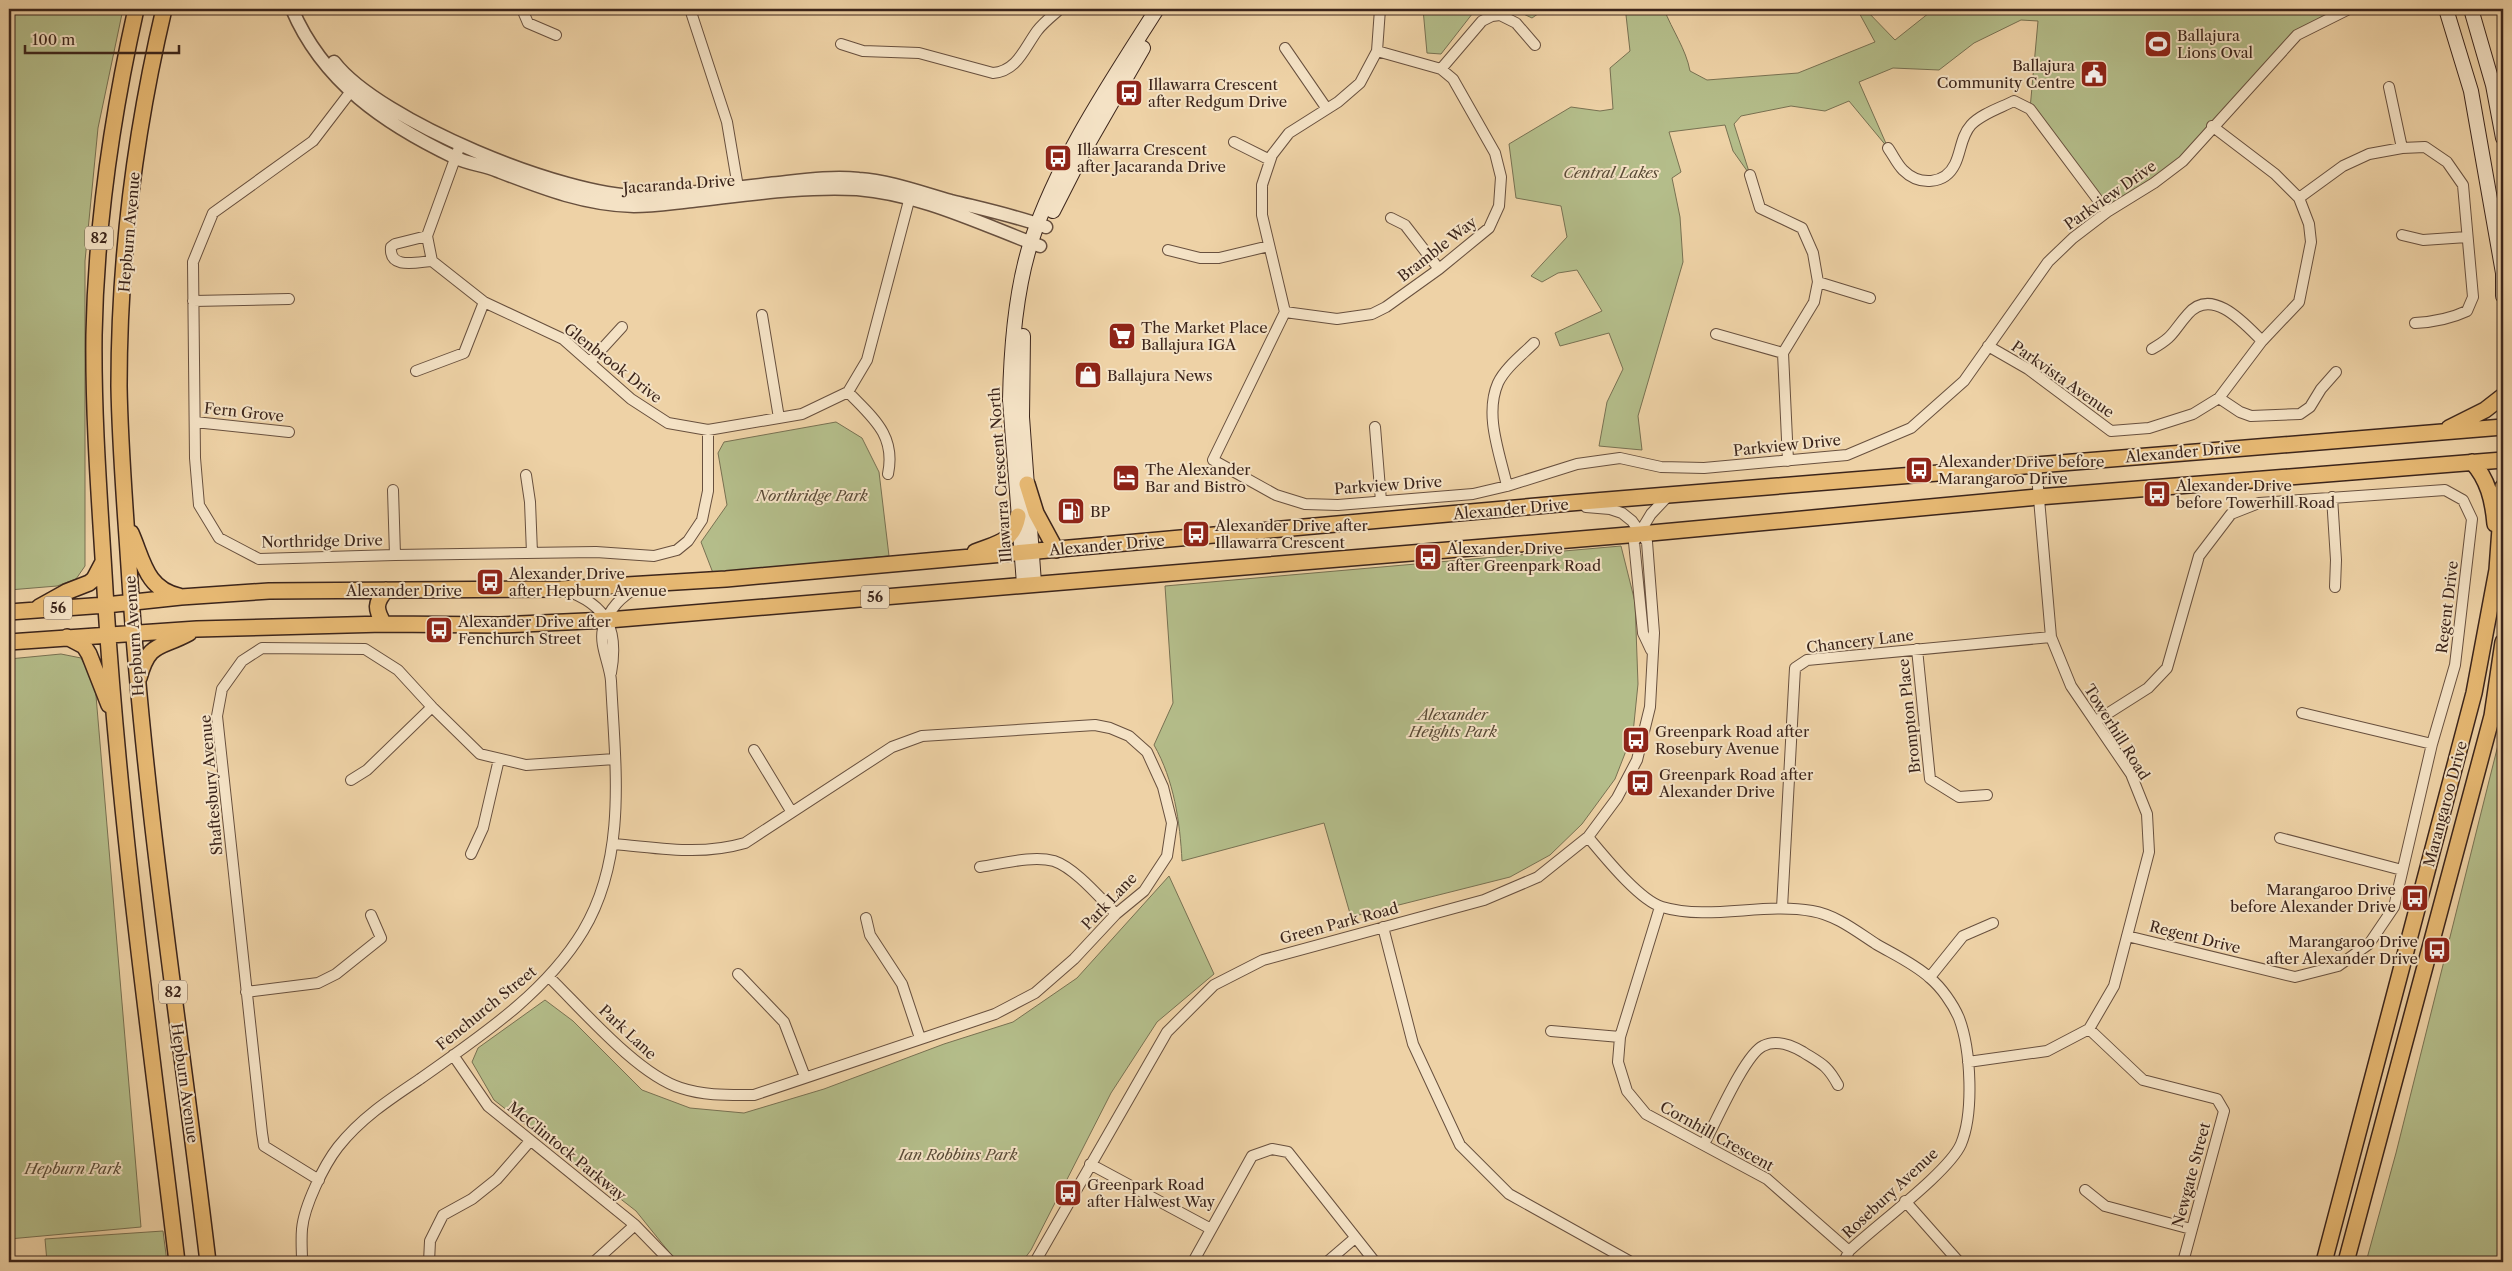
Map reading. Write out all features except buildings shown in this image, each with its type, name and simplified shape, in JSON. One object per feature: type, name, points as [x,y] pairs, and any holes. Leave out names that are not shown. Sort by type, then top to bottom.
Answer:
[{"type":"main road","name":"Hepburn Avenue","points":[[136,9],[111,138],[96,284],[94,385],[106,605],[115,721],[177,1262]]},
{"type":"main road","name":"Hepburn Avenue","points":[[164,9],[138,141],[125,256],[119,384],[132,633],[137,685],[150,811],[208,1262]]},
{"type":"main road","points":[[2446,9],[2471,91],[2502,273],[2503,296]]},
{"type":"main road","points":[[2471,9],[2493,85],[2503,138]]},
{"type":"main road","name":"Illawarra Crescent North","points":[[1026,553],[1018,516],[1010,371],[1020,287],[1059,172],[1161,10]]},
{"type":"main road","name":"Illawarra Crescent North","points":[[1029,584],[1026,553],[1027,484],[1022,417],[1023,327],[1035,244]]},
{"type":"main road","points":[[2441,432],[2485,410],[2503,396]]},
{"type":"main road","name":"Alexander Drive","points":[[9,612],[106,605],[181,596],[269,592],[561,589],[736,579],[1669,495],[2503,426]]},
{"type":"main road","name":"56","points":[[9,642],[196,629],[384,624],[500,625],[608,620],[2503,460]]},
{"type":"main road","points":[[2472,462],[2484,479],[2491,500],[2497,570]]},
{"type":"main road","points":[[1027,484],[1042,527],[1056,550]]},
{"type":"main road","name":"Marangaroo Drive","points":[[2324,1262],[2474,694],[2497,570],[2503,486]]},
{"type":"main road","points":[[957,559],[1007,538],[1014,533],[1018,516]]},
{"type":"main road","points":[[126,522],[152,582],[169,594],[181,596]]},
{"type":"main road","points":[[33,610],[66,592],[89,583],[94,579],[104,561]]},
{"type":"main road","points":[[384,624],[377,612],[376,602],[386,590]]},
{"type":"main road","points":[[137,685],[143,662],[153,648],[196,629]]},
{"type":"main road","points":[[67,637],[84,646],[89,654],[115,721]]},
{"type":"main road","name":"Marangaroo Drive","points":[[2346,1262],[2440,918],[2492,716],[2503,642]]},
{"type":"main road","points":[[2394,992],[2425,914],[2432,910],[2440,918]]},
{"type":"street","name":"Jacaranda Drive","points":[[292,9],[308,39],[325,64],[378,114],[456,158],[496,170],[533,186],[596,202],[634,206],[739,192],[827,177],[861,179],[911,195],[1035,244]]},
{"type":"street","name":"Jacaranda Drive","points":[[301,9],[320,43],[353,89],[460,145],[557,182],[602,193],[640,196],[739,192]]},
{"type":"street","points":[[522,9],[528,23],[556,35]]},
{"type":"street","points":[[690,9],[727,122],[739,192]]},
{"type":"street","points":[[841,44],[863,51],[919,54],[993,73],[1004,72],[1018,61],[1038,29],[1060,9]]},
{"type":"street","points":[[1285,312],[1262,215],[1262,185],[1270,160],[1289,133],[1360,83],[1378,51],[1380,9]]},
{"type":"street","name":"Parkview Drive","points":[[1285,312],[1213,460],[1276,495],[1305,504],[1338,505],[1474,494],[1507,486],[1577,464],[1620,458],[1661,467],[1704,468],[1847,455],[1911,428],[1964,381],[2048,262],[2073,238],[2107,212],[2154,183],[2183,161],[2212,126],[2297,36],[2349,9]]},
{"type":"street","points":[[1378,51],[1442,69],[1482,21],[1492,16],[1500,15],[1516,23],[1535,45]]},
{"type":"street","points":[[1285,48],[1327,108]]},
{"type":"street","name":"Bramble Way","points":[[1285,312],[1337,319],[1372,314],[1386,307],[1489,228],[1499,206],[1501,177],[1495,153],[1454,79],[1442,69]]},
{"type":"street","points":[[2389,87],[2402,148]]},
{"type":"street","name":"Northridge Drive","points":[[353,89],[313,141],[214,213],[193,262],[195,422],[199,504],[219,538],[259,559],[395,554],[596,552],[654,556],[677,550],[688,541],[702,520],[708,491],[708,430]]},
{"type":"street","points":[[1888,148],[1904,171],[1925,182],[1940,180],[1947,175],[1955,164],[1970,126],[1979,118],[2014,101],[2030,109],[2107,212]]},
{"type":"street","name":"Parkvista Avenue","points":[[1988,346],[2028,370],[2111,431],[2148,428],[2194,414],[2219,398],[2262,341],[2300,302],[2311,242],[2309,224],[2298,198],[2275,174],[2212,126]]},
{"type":"street","points":[[1234,142],[1270,160]]},
{"type":"street","points":[[426,236],[395,244],[391,247],[390,254],[395,261],[402,263],[432,261],[426,236],[460,145]]},
{"type":"street","points":[[2298,198],[2343,166],[2369,154],[2402,148],[2425,147],[2447,162],[2463,185],[2466,237],[2473,296],[2467,311],[2440,321],[2416,323]]},
{"type":"street","points":[[1750,175],[1760,208],[1802,228],[1812,253],[1818,282],[1814,302],[1782,353],[1788,461]]},
{"type":"street","name":"Jacaranda Drive","points":[[911,195],[1042,225]]},
{"type":"street","points":[[888,474],[891,461],[890,450],[882,429],[848,392],[867,360],[911,195]]},
{"type":"street","points":[[1391,218],[1405,225],[1439,268]]},
{"type":"street","points":[[2402,235],[2422,240],[2466,237]]},
{"type":"street","points":[[1168,250],[1200,258],[1219,258],[1270,246]]},
{"type":"street","name":"Glenbrook Drive","points":[[432,261],[484,302],[564,339],[631,399],[668,423],[708,430],[780,418],[802,414],[848,392]]},
{"type":"street","points":[[1818,282],[1870,298]]},
{"type":"street","points":[[193,301],[289,299]]},
{"type":"street","points":[[416,371],[464,353],[484,302]]},
{"type":"street","points":[[2152,348],[2171,338],[2189,312],[2203,304],[2221,306],[2235,314],[2262,341]]},
{"type":"street","points":[[762,315],[780,418]]},
{"type":"street","points":[[590,362],[622,327]]},
{"type":"street","points":[[1716,334],[1782,353]]},
{"type":"street","points":[[1507,486],[1492,422],[1492,404],[1498,383],[1510,366],[1534,343]]},
{"type":"street","points":[[2219,398],[2240,412],[2250,416],[2300,414],[2310,407],[2321,389],[2336,372]]},
{"type":"street","name":"Fern Grove","points":[[195,422],[289,432]]},
{"type":"street","points":[[1375,427],[1381,501]]},
{"type":"street","name":"Towerhill Road","points":[[1968,1062],[2047,1051],[2088,1028],[2114,986],[2149,852],[2147,814],[2130,774],[2071,686],[2051,637],[2036,464]]},
{"type":"street","points":[[526,475],[530,502],[532,553]]},
{"type":"street","points":[[392,490],[395,554]]},
{"type":"street","name":"Regent Drive","points":[[2096,721],[2148,688],[2167,668],[2199,556],[2231,514],[2259,503],[2445,490],[2463,500],[2472,519],[2455,665],[2432,744],[2394,907],[2369,944],[2338,966],[2295,977],[2127,936]]},
{"type":"street","points":[[1640,534],[1650,514],[1669,495]]},
{"type":"street","points":[[2332,497],[2336,560],[2335,587]]},
{"type":"street","name":"Green Park Road","points":[[1035,1262],[1166,1032],[1214,985],[1263,960],[1484,900],[1538,877],[1588,838],[1618,798],[1637,760],[1650,707],[1651,651],[1654,633],[1647,542],[1632,521],[1622,513],[1610,509],[1570,504]]},
{"type":"street","name":"Fenchurch Street","points":[[302,1262],[302,1227],[319,1180],[337,1148],[364,1118],[453,1055],[525,999],[549,977],[584,930],[604,884],[614,844],[615,759],[611,677],[606,660],[603,630],[618,599],[642,584]]},
{"type":"street","points":[[561,589],[586,599],[595,605],[608,620]]},
{"type":"street","name":"Chancery Lane","points":[[1782,908],[1795,668],[1807,660],[2051,637]]},
{"type":"street","name":"Shaftesbury Avenue","points":[[319,1180],[264,1146],[217,716],[222,689],[242,661],[262,648],[365,649],[398,670],[432,707],[480,754],[526,765],[615,759]]},
{"type":"street","name":"Brompton Place","points":[[1917,649],[1930,779],[1959,797],[1987,795]]},
{"type":"street","points":[[351,780],[367,770],[432,707]]},
{"type":"street","points":[[2302,713],[2432,744]]},
{"type":"street","name":"Park Lane","points":[[549,977],[643,1068],[679,1088],[715,1096],[754,1095],[995,1014],[1035,993],[1074,959],[1116,914],[1144,891],[1167,856],[1172,823],[1163,787],[1147,752],[1129,736],[1110,728],[1095,725],[922,736],[892,747],[745,843],[720,850],[694,851],[614,844]]},
{"type":"street","points":[[754,750],[792,811]]},
{"type":"street","points":[[471,854],[483,828],[499,759]]},
{"type":"street","points":[[1588,838],[1630,885],[1660,907]]},
{"type":"street","points":[[2280,838],[2402,870]]},
{"type":"street","points":[[980,867],[1040,859],[1055,862],[1073,873],[1116,914]]},
{"type":"street","name":"Rosebury Avenue","points":[[1660,907],[1699,911],[1782,908],[1814,911],[1836,919],[1930,977],[1945,995],[1958,1018],[1968,1062],[1969,1113],[1960,1146],[1939,1172],[1850,1251],[1844,1262]]},
{"type":"street","name":"Cornhill Crescent","points":[[1660,907],[1620,1037],[1618,1062],[1627,1091],[1646,1114],[1767,1179],[1850,1251]]},
{"type":"street","points":[[246,992],[318,983],[336,974],[381,938],[371,915]]},
{"type":"street","points":[[866,918],[870,935],[902,984],[920,1038]]},
{"type":"street","points":[[1930,977],[1963,936],[1993,923]]},
{"type":"street","points":[[1382,927],[1413,1044],[1460,1145],[1509,1194],[1631,1262]]},
{"type":"street","points":[[738,974],[784,1022],[804,1077]]},
{"type":"street","name":"Newgate Street","points":[[2088,1028],[2143,1080],[2216,1099],[2224,1111],[2182,1262]]},
{"type":"street","points":[[1551,1031],[1620,1037]]},
{"type":"street","points":[[1704,1144],[1749,1058],[1762,1046],[1777,1043],[1793,1047],[1828,1067],[1838,1085]]},
{"type":"street","name":"McClintock Parkway","points":[[453,1055],[488,1106],[530,1141],[581,1179],[635,1225],[671,1262]]},
{"type":"street","points":[[428,1262],[430,1241],[443,1214],[472,1200],[497,1179],[530,1141]]},
{"type":"street","points":[[1193,1262],[1252,1156],[1272,1149],[1288,1152],[1375,1262]]},
{"type":"street","points":[[1090,1164],[1211,1229]]},
{"type":"street","points":[[198,1173],[193,1182],[200,1262]]},
{"type":"street","points":[[2085,1190],[2105,1206],[2191,1229]]},
{"type":"street","points":[[1905,1201],[1959,1262]]},
{"type":"street","points":[[594,1262],[635,1225]]},
{"type":"street","points":[[1327,1262],[1355,1238]]},
{"type":"street","points":[[1607,1262],[1613,1253]]},
{"type":"green space","points":[[9,9],[123,9],[98,128],[85,261],[85,566],[76,579],[57,586],[9,590]]},
{"type":"green space","points":[[1423,9],[1476,9],[1441,54],[1427,53]]},
{"type":"green space","points":[[1513,9],[1545,9],[1532,18]]},
{"type":"green space","name":"Central Lakes","points":[[1622,9],[1664,9],[1685,55],[1690,71],[1707,80],[1798,73],[1875,42],[1857,9],[1865,9],[1895,40],[1934,9],[2349,9],[2297,35],[2183,161],[2107,212],[2030,109],[2038,21],[2021,20],[1974,43],[1939,70],[1893,68],[1859,82],[1888,148],[1849,101],[1825,111],[1791,106],[1741,116],[1734,124],[1750,175],[1733,151],[1725,125],[1669,132],[1681,172],[1672,178],[1680,217],[1683,262],[1638,416],[1642,450],[1599,446],[1607,402],[1623,369],[1609,333],[1560,346],[1555,333],[1602,311],[1577,270],[1558,273],[1542,282],[1531,276],[1567,237],[1561,206],[1516,198],[1509,144],[1571,107],[1600,111],[1613,109],[1610,68],[1630,51],[1626,15]]},
{"type":"green space","name":"Northridge Park","points":[[836,422],[862,438],[879,472],[889,556],[713,573],[701,542],[727,505],[718,453],[724,442]]},
{"type":"green space","name":"Alexander Heights Park","points":[[1621,546],[1635,602],[1638,684],[1633,733],[1615,779],[1582,824],[1550,855],[1510,877],[1351,917],[1324,823],[1182,861],[1180,831],[1175,802],[1167,772],[1154,745],[1173,703],[1165,586]]},
{"type":"green space","name":"Hepburn Park","points":[[61,654],[81,658],[95,684],[141,1227],[9,1239],[9,659]]},
{"type":"green space","points":[[2503,725],[2503,1262],[2366,1262],[2396,1153]]},
{"type":"green space","name":"Ian Robbins Park","points":[[1169,876],[1214,974],[1157,1022],[1111,1093],[1031,1250],[1022,1262],[677,1262],[636,1211],[494,1100],[472,1062],[478,1048],[545,1000],[573,1021],[642,1090],[690,1108],[744,1113],[824,1089],[944,1044],[1013,1022],[1077,978]]},
{"type":"green space","points":[[163,1231],[167,1262],[47,1262],[45,1239]]},
{"type":"place","name":"Ballajura Lions Oval","points":[[2158,44]]},
{"type":"place","name":"Ballajura Community Centre","points":[[2094,74]]},
{"type":"place","name":"Illawarra Crescent after Redgum Drive","points":[[1129,93]]},
{"type":"place","name":"Illawarra Crescent after Jacaranda Drive","points":[[1058,158]]},
{"type":"place","name":"The Market Place Ballajura IGA","points":[[1122,336]]},
{"type":"place","name":"Ballajura News","points":[[1088,375]]},
{"type":"place","name":"Alexander Drive before Marangaroo Drive","points":[[1919,470]]},
{"type":"place","name":"The Alexander Bar and Bistro","points":[[1126,478]]},
{"type":"place","name":"Alexander Drive before Towerhill Road","points":[[2157,494]]},
{"type":"place","name":"BP","points":[[1071,511]]},
{"type":"place","name":"Alexander Drive after Illawarra Crescent","points":[[1196,534]]},
{"type":"place","name":"Alexander Drive after Greenpark Road","points":[[1428,557]]},
{"type":"place","name":"Alexander Drive after Hepburn Avenue","points":[[490,582]]},
{"type":"place","name":"Alexander Drive after Fenchurch Street","points":[[439,630]]},
{"type":"place","name":"Greenpark Road after Rosebury Avenue","points":[[1636,740]]},
{"type":"place","name":"Greenpark Road after Alexander Drive","points":[[1640,783]]},
{"type":"place","name":"Marangaroo Drive before Alexander Drive","points":[[2415,898]]},
{"type":"place","name":"Marangaroo Drive after Alexander Drive","points":[[2437,950]]},
{"type":"place","name":"Greenpark Road after Halwest Way","points":[[1068,1193]]}]
